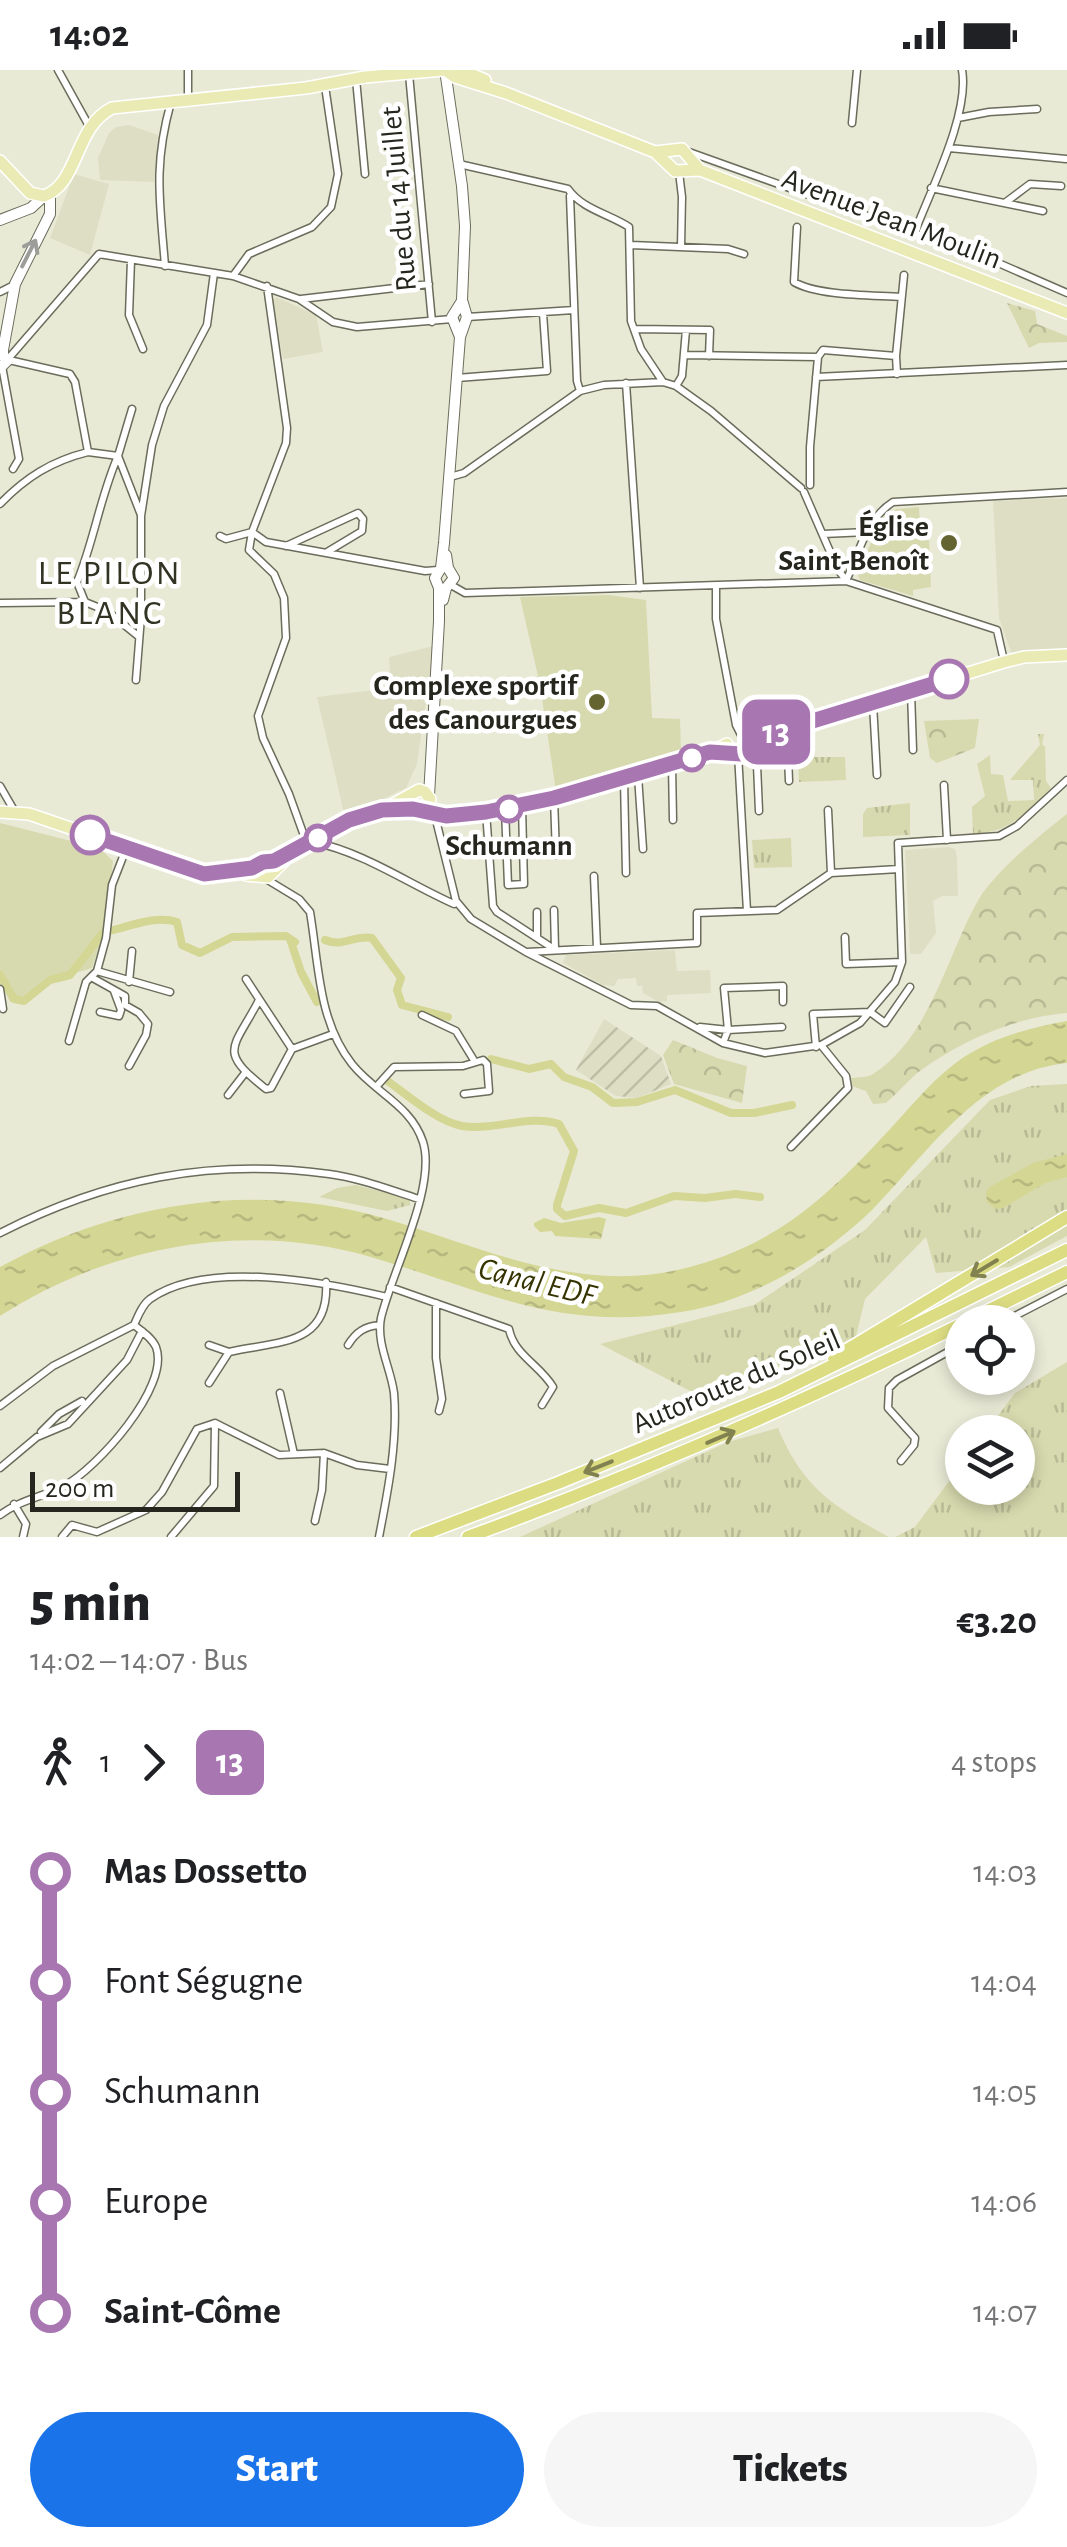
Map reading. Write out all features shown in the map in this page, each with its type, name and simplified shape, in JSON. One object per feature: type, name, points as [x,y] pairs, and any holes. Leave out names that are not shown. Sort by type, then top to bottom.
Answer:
[{"type":"highway","points":[[779,1392],[785,1381],[890,1326],[1067,1218]]},
{"type":"highway","name":"Autoroute du Soleil","points":[[416,1537],[779,1392],[1067,1250]]},
{"type":"highway","name":"Autoroute du Soleil","points":[[1000,1305],[1067,1272]]},
{"type":"highway","name":"Autoroute du Soleil","points":[[468,1537],[747,1426],[945,1332]]},
{"type":"main road","points":[[361,78],[381,70]]},
{"type":"main road","points":[[0,161],[6,175],[30,192],[47,195],[64,180],[89,126],[112,108],[444,70]]},
{"type":"main road","name":"Avenue Jean Moulin","points":[[444,70],[668,157]]},
{"type":"main road","name":"Avenue Jean Moulin","points":[[461,70],[506,93]]},
{"type":"main road","name":"Avenue Jean Moulin","points":[[668,157],[678,148],[688,164]]},
{"type":"main road","name":"Avenue Jean Moulin","points":[[668,157],[669,168],[688,164],[1067,312]]},
{"type":"main road","points":[[382,810],[486,812],[522,806],[1024,657],[1067,658]]},
{"type":"main road","points":[[0,812],[29,814],[220,877],[266,870],[349,820],[382,810],[412,793],[422,790],[433,813]]},
{"type":"main road","points":[[412,793],[408,801],[433,813]]},
{"type":"main road","points":[[429,798],[433,813]]},
{"type":"street","points":[[58,70],[89,126]]},
{"type":"street","points":[[188,70],[188,100]]},
{"type":"street","points":[[429,798],[465,226],[444,70]]},
{"type":"street","points":[[852,123],[856,70]]},
{"type":"street","points":[[914,234],[958,118],[964,83],[962,70]]},
{"type":"street","name":"Rue du 14 Juillet","points":[[409,73],[432,322]]},
{"type":"street","points":[[361,78],[364,174]]},
{"type":"street","points":[[450,104],[456,92],[472,82]]},
{"type":"street","points":[[233,276],[250,254],[312,228],[331,207],[338,174],[325,86]]},
{"type":"street","points":[[164,266],[157,181],[161,138],[171,101]]},
{"type":"street","points":[[958,118],[1037,109]]},
{"type":"street","points":[[949,148],[1066,159]]},
{"type":"street","points":[[459,164],[568,189],[580,392]]},
{"type":"street","points":[[682,246],[682,196],[688,164],[914,234],[996,262],[1067,293]]},
{"type":"street","points":[[1005,203],[1030,184],[1061,186]]},
{"type":"street","points":[[932,188],[1043,211]]},
{"type":"street","points":[[570,194],[629,228],[630,300],[635,329],[662,382]]},
{"type":"street","points":[[0,220],[31,208],[47,195]]},
{"type":"street","points":[[13,470],[19,458],[2,350],[16,284],[50,214],[47,195]]},
{"type":"street","points":[[797,227],[794,282],[830,291],[902,297]]},
{"type":"street","points":[[632,245],[728,248],[744,254]]},
{"type":"street","points":[[3,365],[99,254],[233,276],[299,299],[332,322],[356,327],[574,310]]},
{"type":"street","points":[[131,260],[129,316],[144,348]]},
{"type":"street","points":[[136,680],[141,516],[160,419],[181,370],[207,325],[214,273]]},
{"type":"street","points":[[898,374],[896,356],[904,274]]},
{"type":"street","points":[[0,292],[16,284]]},
{"type":"street","points":[[299,299],[429,284]]},
{"type":"street","points":[[249,550],[252,532],[286,443],[267,286]]},
{"type":"street","points":[[457,378],[547,371],[543,313]]},
{"type":"street","points":[[635,329],[710,330],[709,356]]},
{"type":"street","points":[[676,386],[686,356],[686,329]]},
{"type":"street","points":[[804,486],[818,356],[824,350],[896,356]]},
{"type":"street","points":[[686,356],[818,356]]},
{"type":"street","points":[[3,365],[70,374],[75,382],[88,452]]},
{"type":"street","points":[[816,377],[1067,365]]},
{"type":"street","points":[[450,477],[464,473],[580,392],[626,383],[662,382],[676,386],[712,411],[804,486],[846,581]]},
{"type":"street","points":[[626,383],[640,588]]},
{"type":"street","points":[[85,602],[77,582],[132,409]]},
{"type":"street","points":[[0,504],[42,468],[61,458],[88,452],[118,456]]},
{"type":"street","points":[[118,456],[141,516]]},
{"type":"street","points":[[846,581],[866,532],[882,509],[893,502],[1067,492]]},
{"type":"street","points":[[286,546],[358,512],[363,519],[362,531],[326,553]]},
{"type":"street","points":[[220,536],[226,539],[252,532]]},
{"type":"street","points":[[252,532],[266,542],[442,577],[465,593],[846,581],[997,630],[1008,662]]},
{"type":"street","points":[[823,534],[866,532]]},
{"type":"street","points":[[249,550],[266,542]]},
{"type":"street","points":[[249,550],[274,574],[284,598],[286,638],[258,716],[263,738],[296,811],[314,841],[380,864],[408,883],[454,904]]},
{"type":"street","points":[[716,586],[716,619],[759,812]]},
{"type":"street","points":[[0,603],[85,602],[107,611],[139,637]]},
{"type":"street","points":[[911,692],[913,750]]},
{"type":"street","points":[[873,703],[876,775]]},
{"type":"street","points":[[786,729],[789,781]]},
{"type":"street","points":[[742,741],[747,911]]},
{"type":"street","points":[[412,793],[430,748]]},
{"type":"street","points":[[672,764],[673,820]]},
{"type":"street","points":[[638,774],[643,848]]},
{"type":"street","points":[[624,778],[626,873]]},
{"type":"street","points":[[433,813],[442,834],[456,901],[471,919],[526,952],[631,1005],[658,1006],[724,1043],[766,1052],[819,1046],[860,1023],[895,982],[902,962],[898,843],[999,836],[1017,826],[1067,780]]},
{"type":"street","points":[[944,785],[947,840]]},
{"type":"street","points":[[0,786],[15,812]]},
{"type":"street","points":[[554,798],[556,855]]},
{"type":"street","points":[[505,809],[508,885],[524,884],[522,806]]},
{"type":"street","points":[[828,810],[831,873]]},
{"type":"street","points":[[486,812],[493,906],[552,950],[562,970]]},
{"type":"street","points":[[68,1041],[77,1022],[86,982],[94,974],[106,938],[112,885],[126,848]]},
{"type":"street","points":[[526,952],[697,942],[697,913],[777,910],[831,873],[899,869]]},
{"type":"street","points":[[266,870],[310,912],[326,1020],[333,1034],[353,1066],[411,1118],[426,1156],[426,1180],[380,1325],[394,1392],[390,1469],[379,1537]]},
{"type":"street","points":[[266,870],[281,886]]},
{"type":"street","points":[[594,876],[597,948]]},
{"type":"street","points":[[552,950],[554,910]]},
{"type":"street","points":[[537,937],[538,912]]},
{"type":"street","points":[[845,937],[846,964],[902,962]]},
{"type":"street","points":[[129,982],[132,951]]},
{"type":"street","points":[[94,974],[170,992]]},
{"type":"street","points":[[94,974],[125,996],[125,1005],[148,1024],[129,1066]]},
{"type":"street","points":[[246,979],[292,1050]]},
{"type":"street","points":[[724,1043],[728,1030],[724,988],[780,986],[783,1002]]},
{"type":"street","points":[[791,1146],[848,1088],[846,1076],[819,1046],[813,1014],[870,1012],[885,1023],[910,987]]},
{"type":"street","points":[[0,989],[3,1010]]},
{"type":"street","points":[[100,1012],[119,1016],[119,999],[114,990]]},
{"type":"street","points":[[259,1000],[235,1045],[233,1058],[266,1088],[271,1088],[292,1050],[333,1034]]},
{"type":"street","points":[[422,1015],[456,1030],[474,1062]]},
{"type":"street","points":[[698,1027],[728,1030],[782,1026]]},
{"type":"street","points":[[376,1088],[394,1067],[422,1069],[483,1060],[488,1064],[489,1090],[464,1094]]},
{"type":"street","points":[[228,1095],[246,1073]]},
{"type":"street","points":[[0,1234],[84,1195],[192,1170],[254,1168],[332,1174],[419,1198]]},
{"type":"street","points":[[0,1406],[53,1366],[134,1325],[148,1300],[191,1283],[235,1276],[326,1282],[387,1296]]},
{"type":"street","points":[[209,1345],[229,1352],[308,1334],[322,1317],[327,1300],[326,1282]]},
{"type":"street","points":[[390,1287],[509,1329],[512,1345],[544,1373],[553,1387],[542,1405]]},
{"type":"street","points":[[1035,1305],[1067,1289]]},
{"type":"street","points":[[436,1303],[436,1358],[442,1399],[438,1411]]},
{"type":"street","points":[[0,1516],[14,1504],[66,1485],[112,1447],[133,1419],[157,1362],[154,1343],[134,1325]]},
{"type":"street","points":[[348,1345],[355,1334],[380,1325]]},
{"type":"street","points":[[36,1437],[68,1424],[127,1360],[142,1331]]},
{"type":"street","points":[[209,1383],[229,1352]]},
{"type":"street","points":[[901,1461],[915,1438],[888,1408],[889,1388],[945,1353]]},
{"type":"street","points":[[280,1393],[294,1454]]},
{"type":"street","points":[[0,1468],[59,1414],[89,1398]]},
{"type":"street","points":[[62,1537],[72,1524],[97,1532],[146,1510],[162,1492],[197,1429],[215,1423],[276,1454],[324,1453],[357,1465],[390,1469]]},
{"type":"street","points":[[171,1537],[214,1486],[215,1423]]},
{"type":"street","points":[[315,1521],[324,1453]]},
{"type":"street","points":[[14,1504],[26,1524],[22,1537]]},
{"type":"shaded area","points":[[129,125],[158,135],[154,182],[100,180],[98,158],[109,133]]},
{"type":"shaded area","points":[[74,174],[109,184],[90,255],[50,238]]},
{"type":"shaded area","points":[[276,297],[316,315],[323,352],[283,359],[272,301]]},
{"type":"shaded area","points":[[1067,498],[1067,653],[1011,652],[999,618],[993,501]]},
{"type":"shaded area","points":[[434,646],[417,764],[406,788],[345,817],[317,697],[391,688],[389,657]]},
{"type":"shaded area","points":[[955,849],[957,858],[958,896],[942,896],[933,901],[936,933],[921,954],[910,954],[905,850]]},
{"type":"shaded area","points":[[675,950],[677,971],[710,970],[711,993],[667,995],[667,1001],[659,1002],[643,993],[636,978],[618,979],[614,986],[603,985],[563,963],[566,955]]},
{"type":"shaded area","points":[[604,1019],[661,1056],[671,1084],[637,1098],[616,1096],[576,1070]]},
{"type":"green space","points":[[1007,303],[1035,311],[1037,324],[1067,336],[1067,342],[1039,343],[1029,348]]},
{"type":"green space","points":[[919,507],[921,540],[929,540],[931,587],[913,590],[913,596],[860,580],[857,573],[883,517],[897,509]]},
{"type":"green space","name":"Complexe sportif des Canourgues","points":[[609,595],[646,600],[652,718],[680,719],[681,752],[556,791],[540,685],[520,597]]},
{"type":"green space","points":[[979,719],[975,748],[937,763],[930,758],[924,721]]},
{"type":"green space","points":[[1038,734],[1044,734],[1046,781],[1051,788],[1008,825],[973,834],[972,807],[985,796],[977,764],[990,755],[991,774],[1003,775],[1008,801],[1034,800],[1033,780],[1010,780],[1040,745]]},
{"type":"green space","points":[[798,757],[845,757],[846,780],[799,782]]},
{"type":"green space","points":[[910,803],[910,835],[863,837],[863,814],[867,808]]},
{"type":"green space","points":[[1067,814],[1067,1013],[1028,1019],[972,1040],[920,1071],[886,1103],[873,1104],[866,1091],[852,1086],[851,1078],[873,1074],[908,1041],[934,997],[982,894],[1016,856]]},
{"type":"green space","points":[[0,823],[99,848],[113,861],[106,926],[92,968],[64,981],[55,980],[34,996],[17,1002],[10,1002],[0,979]]},
{"type":"green space","points":[[791,838],[792,867],[754,868],[752,840]]},
{"type":"green space","points":[[673,1040],[747,1066],[742,1103],[674,1084],[663,1055]]},
{"type":"green space","points":[[1067,1084],[1067,1236],[1009,1267],[936,1273],[926,1237],[865,1299],[856,1336],[717,1405],[600,1344],[754,1305],[865,1230],[990,1100],[1031,1086]]},
{"type":"green space","points":[[356,1185],[410,1199],[410,1205],[387,1211],[319,1197],[337,1188]]},
{"type":"green space","points":[[1067,1362],[1067,1537],[895,1537],[915,1527],[945,1487],[945,1505],[1035,1505],[1035,1415],[999,1415],[1014,1395],[1035,1395],[1035,1381]]},
{"type":"green space","points":[[778,1428],[798,1466],[822,1494],[889,1537],[520,1537],[728,1442]]},
{"type":"water","name":"Canal EDF","points":[[1067,1021],[1067,1063],[1036,1070],[982,1098],[936,1140],[872,1210],[830,1245],[784,1276],[707,1307],[637,1317],[558,1312],[323,1246],[227,1241],[179,1246],[86,1272],[0,1316],[0,1267],[45,1245],[140,1213],[238,1200],[338,1207],[569,1272],[644,1275],[682,1269],[745,1247],[797,1216],[844,1176],[961,1059],[1012,1034]]},
{"type":"water","points":[[1067,1154],[1067,1177],[1045,1183],[1003,1208],[996,1209],[987,1202],[990,1187],[1033,1163]]},
{"type":"water","points":[[544,1218],[561,1223],[606,1219],[601,1239],[555,1236],[552,1231],[540,1232],[534,1226]]},
{"type":"waterway","points":[[109,931],[152,920],[169,920],[177,922],[182,945],[200,953],[232,937],[286,936],[295,942]]},
{"type":"waterway","points":[[0,975],[14,999],[24,1001],[50,980],[70,975],[102,934]]},
{"type":"waterway","points":[[325,940],[338,943],[372,938],[401,978],[397,990],[402,1005],[448,1017]]},
{"type":"waterway","points":[[291,942],[317,1002]]},
{"type":"waterway","points":[[491,1059],[529,1069],[551,1064],[564,1077],[592,1087],[613,1103],[637,1102],[675,1090],[731,1113],[792,1105]]},
{"type":"waterway","points":[[386,1080],[432,1113],[462,1126],[536,1121],[559,1124],[574,1151],[557,1205],[565,1216],[599,1208],[626,1213],[674,1196],[760,1197]]},
{"type":"bus line","name":"13","points":[[90,835],[204,874],[258,867],[349,820],[382,810],[413,809],[446,816],[534,804],[710,752],[741,754],[767,735],[949,679]]},
{"type":"place","name":"Église Saint-Benoît","points":[[949,543]]},
{"type":"place","name":"Complexe sportif des Canourgues","points":[[597,702]]},
{"type":"place","name":"Schumann","points":[[509,809]]},
{"type":"district","name":"LE PILON BLANC","points":[[110,592]]}]
